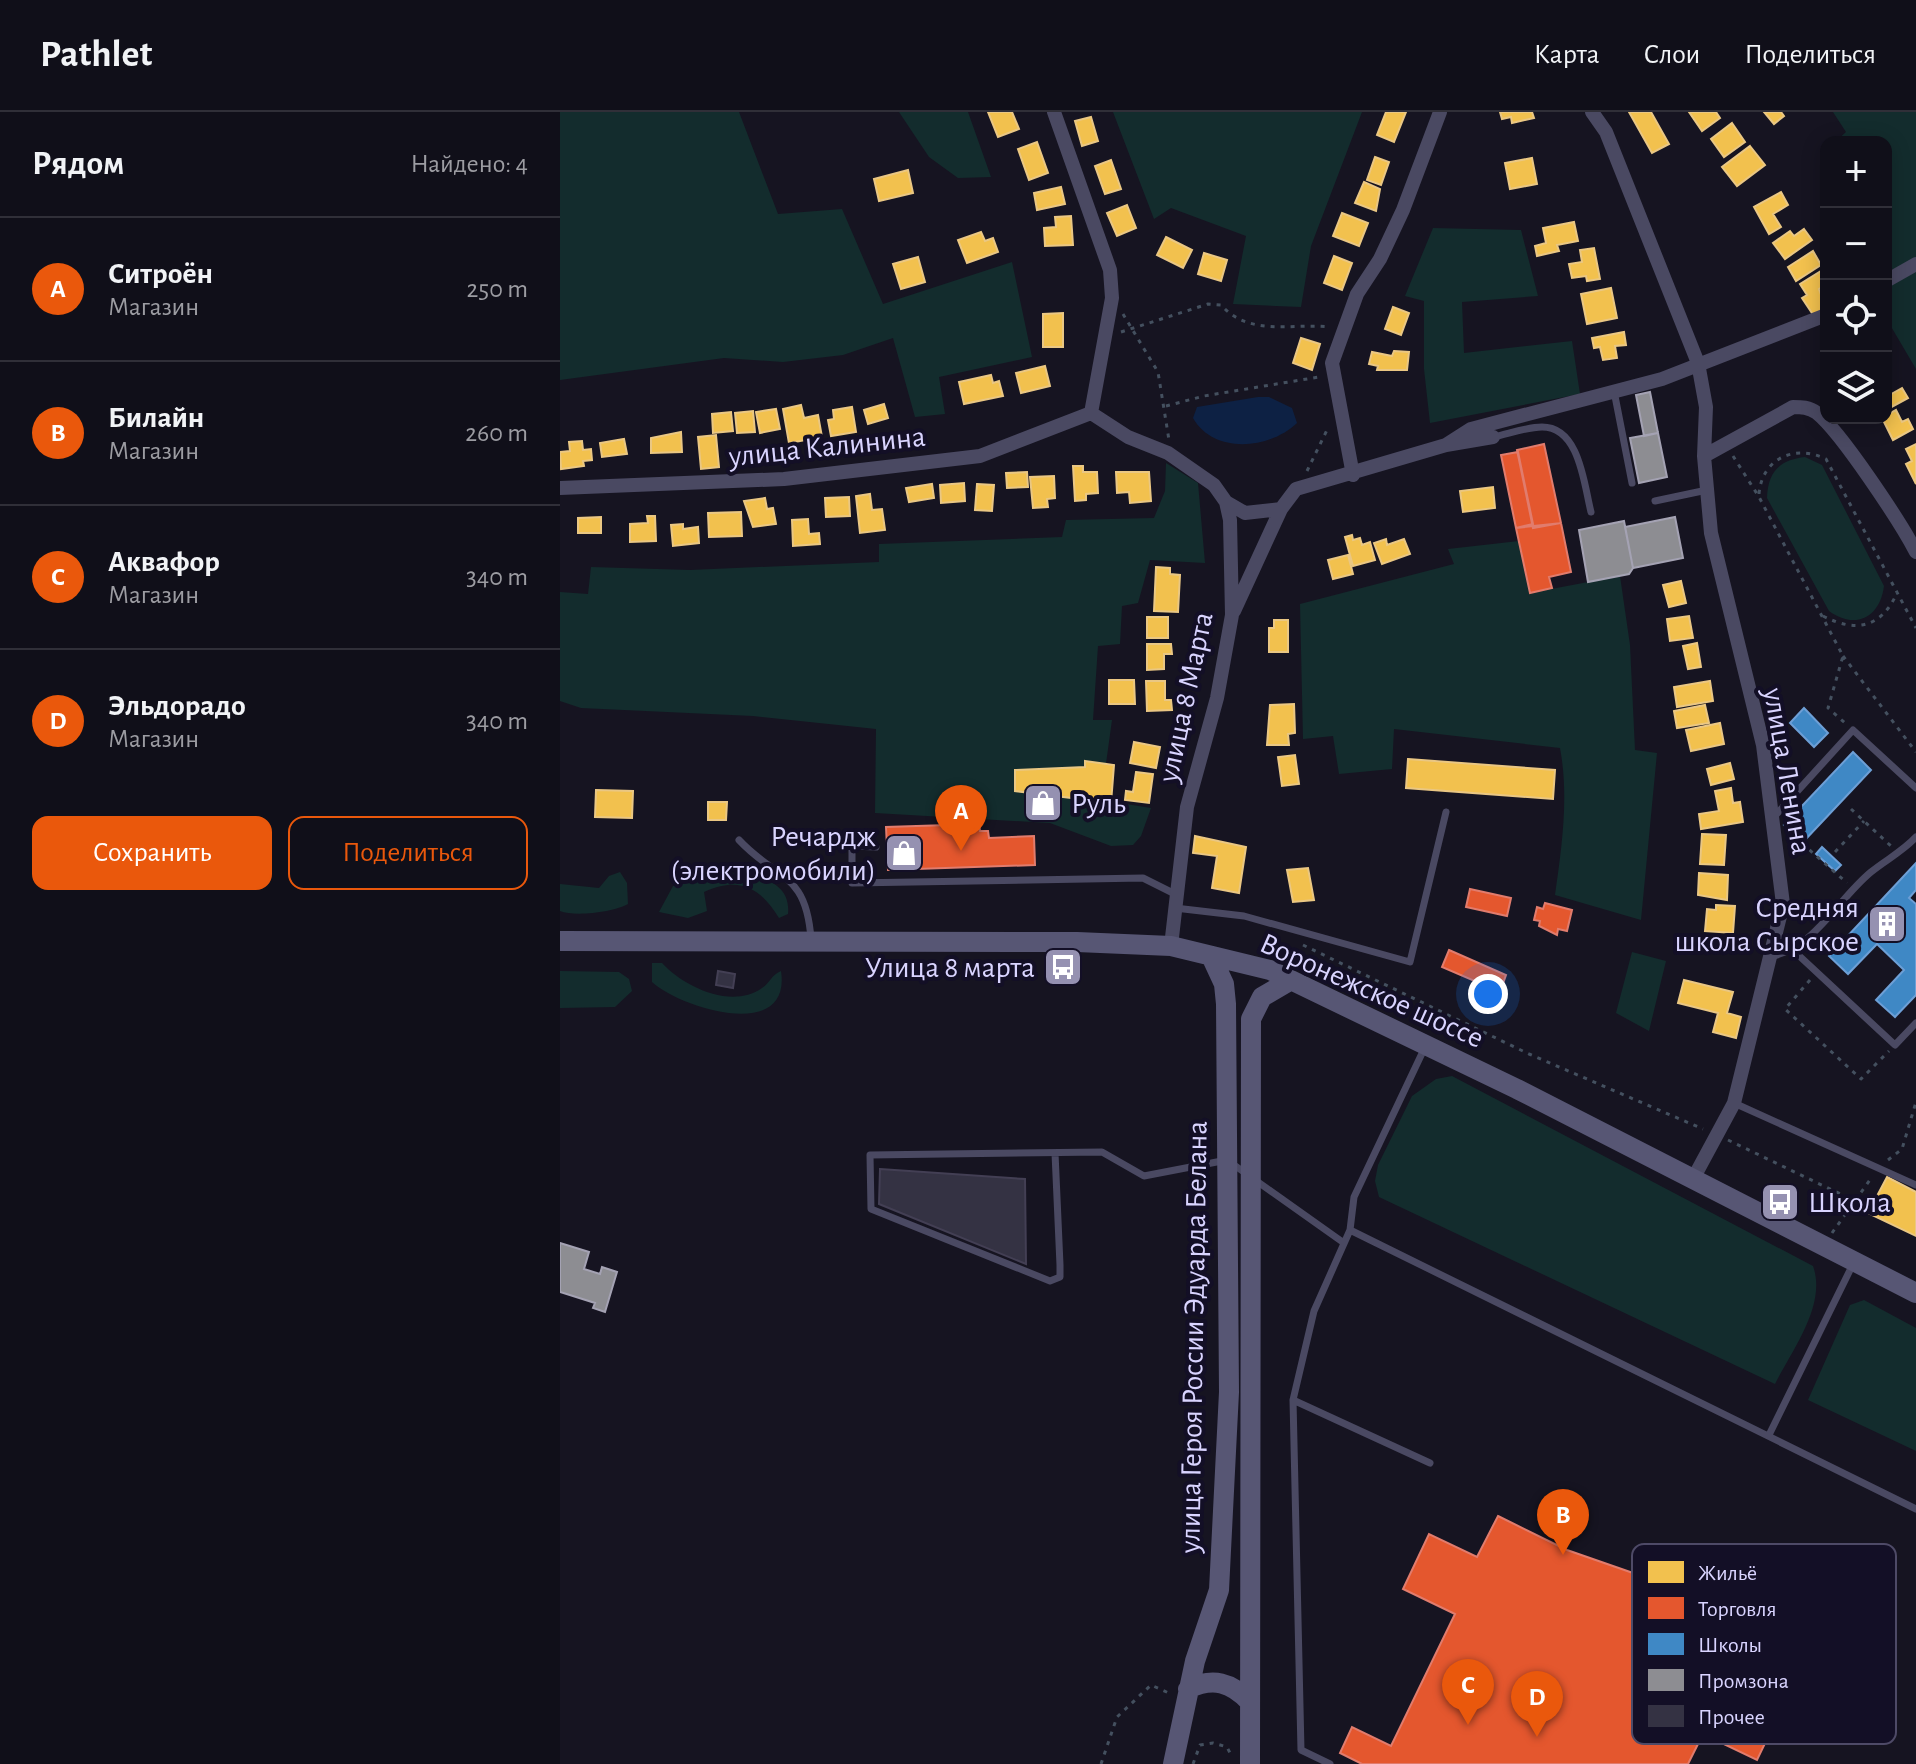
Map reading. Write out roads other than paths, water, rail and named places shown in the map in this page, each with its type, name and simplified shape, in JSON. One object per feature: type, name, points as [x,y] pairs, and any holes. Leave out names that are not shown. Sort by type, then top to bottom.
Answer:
[{"type":"street","points":[[1054,112],[1110,270],[1112,298],[1091,413],[1128,437],[1168,453],[1214,485],[1226,502],[1245,513],[1281,509]]},
{"type":"street","points":[[1353,475],[1332,363],[1357,294],[1380,259],[1403,210],[1440,112]]},
{"type":"street","name":"улица Ленина","points":[[1592,112],[1606,132],[1698,363],[1706,407],[1704,456],[1711,533],[1763,745],[1783,904],[1773,956],[1734,1103],[1693,1179]]},
{"type":"street","points":[[1888,280],[1916,264]]},
{"type":"street","points":[[1446,445],[1484,424],[1662,379],[1820,317]]},
{"type":"street","points":[[1704,456],[1793,407],[1805,407],[1816,413],[1916,552]]},
{"type":"street","name":"улица Калинина","points":[[560,488],[784,479],[980,456],[1091,413]]},
{"type":"street","points":[[1232,615],[1281,509],[1296,489],[1353,475],[1446,445],[1493,437]]},
{"type":"street","name":"улица 8 Марта","points":[[1171,946],[1187,807],[1217,698],[1232,615],[1230,520],[1226,502]]},
{"type":"street","name":"Воронежское шоссе","points":[[560,941],[1077,942],[1171,946],[1270,970],[1426,1045],[1916,1293]]},
{"type":"street","name":"улица Героя России Эдуарда Белана","points":[[1173,1764],[1187,1695],[1219,1590],[1229,1392],[1225,994],[1211,956]]},
{"type":"street","name":"улица Героя России Эдуарда Белана","points":[[1250,1764],[1251,1019],[1262,997],[1291,980]]},
{"type":"street","points":[[1187,1695],[1199,1684],[1219,1681],[1240,1691],[1250,1702]]},
{"type":"lane","points":[[1614,391],[1632,483]]},
{"type":"lane","points":[[1493,437],[1544,427],[1562,434],[1574,447],[1591,512]]},
{"type":"lane","points":[[1655,501],[1707,490]]},
{"type":"lane","points":[[1773,821],[1853,730],[1916,788]]},
{"type":"lane","points":[[876,847],[852,846],[852,883],[1143,878],[1176,902],[1244,916],[1410,962],[1446,812]]},
{"type":"lane","points":[[1773,956],[1794,951],[1872,871],[1901,854],[1916,837]]},
{"type":"lane","points":[[739,840],[756,858],[781,871],[800,891],[809,912],[811,942]]},
{"type":"lane","points":[[1794,951],[1895,1045],[1916,1023]]},
{"type":"lane","points":[[1330,1764],[1301,1750],[1293,1400],[1314,1311],[1350,1230],[1354,1197],[1426,1045]]},
{"type":"lane","points":[[1734,1103],[1916,1185]]},
{"type":"lane","points":[[1055,1153],[1060,1277],[1050,1281],[871,1209],[870,1155],[1102,1152],[1144,1176],[1227,1160],[1344,1243]]},
{"type":"lane","points":[[1350,1230],[1916,1509]]},
{"type":"lane","points":[[1769,1435],[1855,1261]]},
{"type":"lane","points":[[1293,1400],[1430,1463]]},
{"type":"water","points":[[1269,397],[1292,408],[1297,423],[1272,438],[1243,444],[1214,438],[1202,430],[1193,418],[1197,407]]},
{"type":"place","name":"Руль","points":[[1043,803]]},
{"type":"place","name":"Ситроён","points":[[961,851]]},
{"type":"place","name":"Речардж (электромобили)","points":[[904,853]]},
{"type":"place","name":"Средняя школа Сырское","points":[[1887,924]]},
{"type":"place","name":"Улица 8 марта","points":[[1063,967]]},
{"type":"place","name":"Школа","points":[[1780,1202]]},
{"type":"place","name":"Билайн","points":[[1563,1555]]},
{"type":"place","name":"Аквафор","points":[[1468,1725]]},
{"type":"place","name":"Эльдорадо","points":[[1537,1737]]}]
